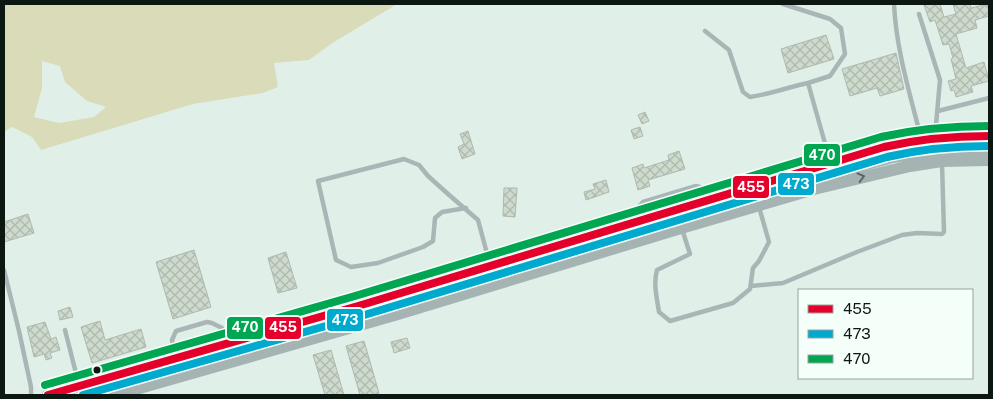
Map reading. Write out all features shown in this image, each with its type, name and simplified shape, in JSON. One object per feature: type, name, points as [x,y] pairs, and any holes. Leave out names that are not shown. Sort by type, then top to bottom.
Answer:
[{"type":"main road","points":[[48,395],[490,267],[884,147],[935,137],[989,136]]},
{"type":"main road","points":[[814,190],[848,169],[893,157],[943,149],[989,149]]},
{"type":"main road","points":[[115,395],[398,314],[758,205],[902,168],[942,161],[989,160]]},
{"type":"lane","points":[[705,31],[729,50],[743,92],[750,97],[830,76],[845,54],[841,28],[830,19],[783,4]]},
{"type":"lane","points":[[894,4],[894,22],[921,139]]},
{"type":"lane","points":[[919,14],[940,80],[935,137]]},
{"type":"lane","points":[[808,83],[831,163]]},
{"type":"lane","points":[[938,111],[989,98]]},
{"type":"lane","points":[[466,208],[442,212],[435,218],[433,241],[423,248],[378,263],[351,267],[336,260],[318,181],[404,159],[419,165],[428,176],[466,208],[478,220],[495,285]]},
{"type":"lane","points":[[751,286],[783,283],[902,235],[917,233],[942,234],[944,232],[942,161]]},
{"type":"lane","points":[[634,223],[637,209],[643,202],[696,186],[707,189],[709,200]]},
{"type":"lane","points":[[681,228],[690,254],[657,270],[655,277],[659,312],[670,321],[733,303],[750,290],[753,268],[769,242],[758,205]]},
{"type":"lane","points":[[4,270],[19,331],[31,395]]},
{"type":"lane","points":[[176,358],[172,340],[176,331],[207,322],[223,329],[226,344]]},
{"type":"lane","points":[[65,330],[80,386]]},
{"type":"green space","points":[[4,4],[397,4],[331,44],[309,60],[274,63],[278,87],[263,93],[193,104],[41,150],[32,137],[12,127],[4,132]],"holes":[[[42,61],[60,66],[65,82],[87,101],[106,107],[94,117],[59,123],[34,117],[42,88]]]},
{"type":"building","points":[[940,4],[944,17],[956,14],[953,4],[970,4],[971,8],[987,4],[989,16],[975,20],[977,28],[956,34],[966,68],[984,62],[989,81],[971,86],[973,92],[956,97],[954,90],[951,91],[948,81],[956,79],[951,59],[953,58],[949,44],[943,45],[935,20],[930,22],[924,5]]},
{"type":"building","points":[[826,35],[834,59],[788,73],[781,49]]},
{"type":"building","points":[[896,53],[904,89],[880,96],[877,88],[850,96],[842,69]]},
{"type":"building","points":[[645,112],[649,121],[642,124],[638,115]]},
{"type":"building","points":[[640,127],[643,136],[634,139],[631,130]]},
{"type":"building","points":[[468,131],[475,154],[462,159],[458,147],[464,144],[460,134]]},
{"type":"building","points":[[679,151],[685,169],[648,180],[650,186],[638,190],[632,168],[643,164],[644,168],[669,160],[668,155]]},
{"type":"building","points":[[606,180],[609,192],[586,200],[584,192],[595,189],[593,184]]},
{"type":"building","points":[[504,188],[517,188],[515,217],[503,216]]},
{"type":"building","points":[[28,214],[34,233],[4,242],[4,222]]},
{"type":"building","points":[[194,250],[211,307],[173,319],[156,262]]},
{"type":"building","points":[[286,252],[297,288],[278,293],[268,258]]},
{"type":"building","points":[[70,307],[73,317],[60,320],[58,311]]},
{"type":"building","points":[[100,321],[105,340],[141,329],[146,347],[92,363],[81,327]]},
{"type":"building","points":[[45,322],[51,339],[56,337],[60,350],[50,353],[52,358],[46,360],[44,354],[34,357],[27,327]]},
{"type":"building","points":[[407,338],[410,348],[394,353],[391,342]]},
{"type":"building","points":[[364,341],[379,393],[373,395],[360,395],[346,346]]},
{"type":"building","points":[[331,350],[344,395],[325,395],[313,355]]},
{"type":"transit line","name":"470","points":[[45,385],[355,296],[881,137],[935,128],[989,126]]},
{"type":"transit line","name":"455","points":[[48,395],[358,306],[884,147],[936,138],[989,136]]},
{"type":"transit line","name":"473","points":[[83,395],[361,316],[887,157],[938,148],[989,146]]}]
